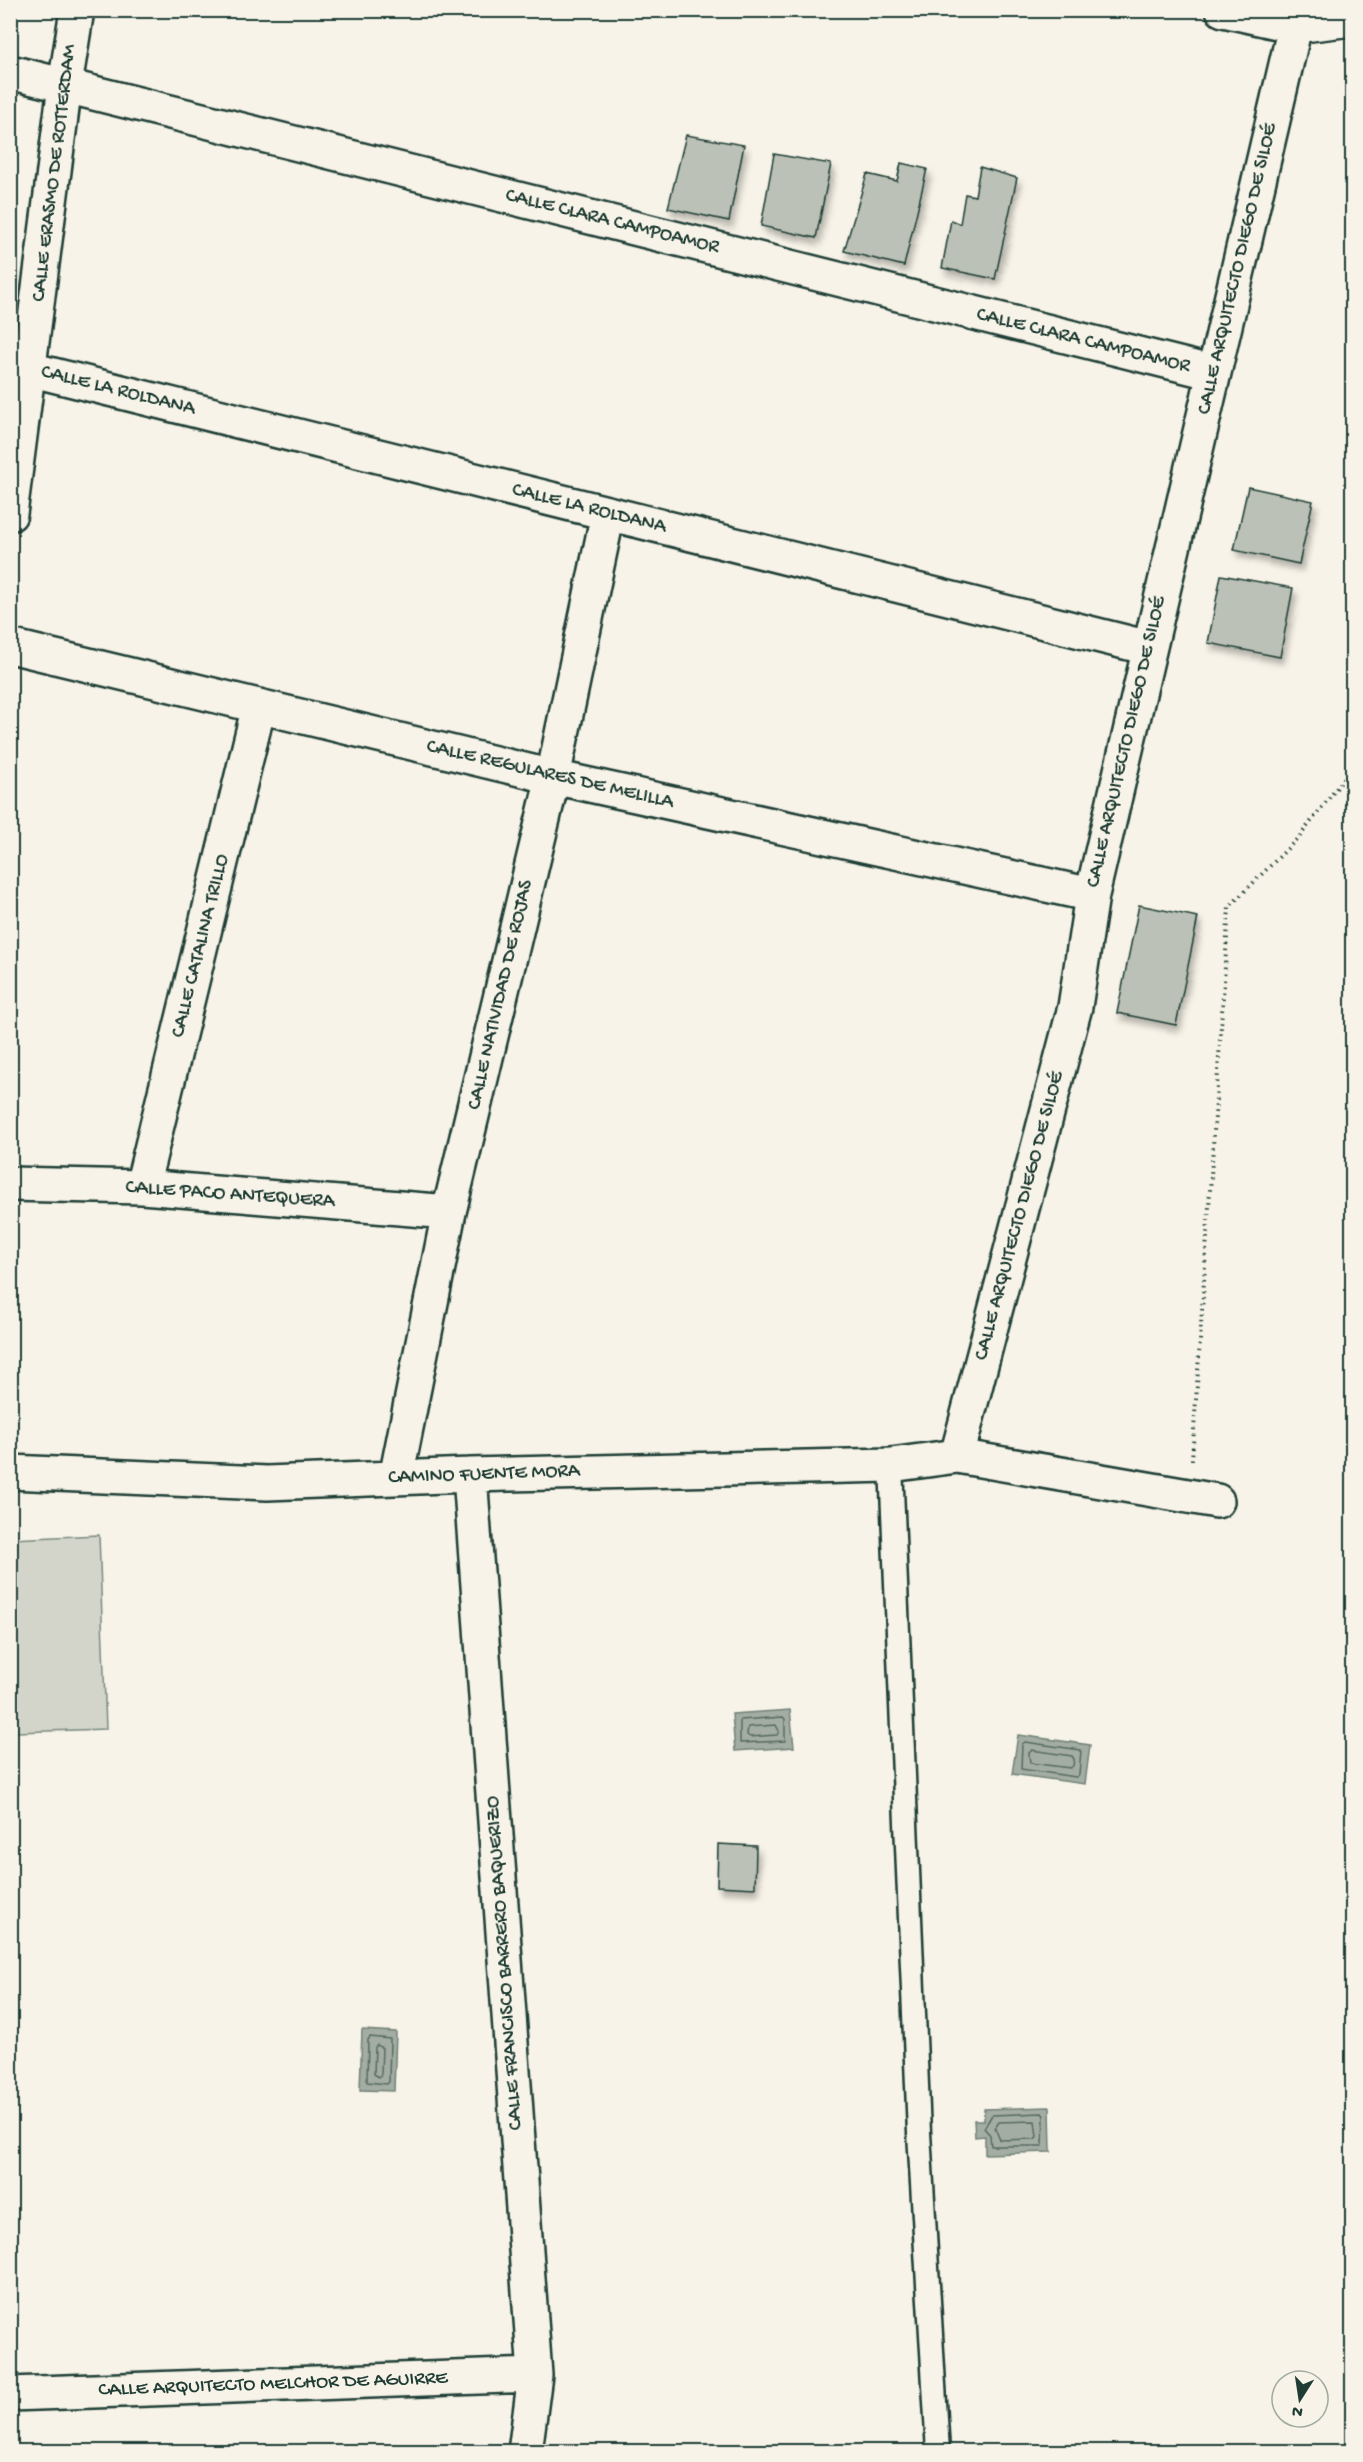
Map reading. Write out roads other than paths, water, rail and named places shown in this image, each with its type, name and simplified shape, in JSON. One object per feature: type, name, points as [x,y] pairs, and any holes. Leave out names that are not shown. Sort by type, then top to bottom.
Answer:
[{"type":"street","name":"CALLE ERASMO DE ROTTERDAM","points":[[10,514],[65,85],[77,10]]},
{"type":"street","points":[[1223,10],[1295,26],[1353,19]]},
{"type":"street","name":"CALLE ARQUITECTO DIEGO DE SILOÉ","points":[[957,1456],[1075,1007],[1092,896],[1295,26]]},
{"type":"street","name":"CALLE CLARA CAMPOAMOR","points":[[10,72],[1214,373]]},
{"type":"street","name":"CALLE LA ROLDANA","points":[[30,369],[1149,648]]},
{"type":"street","name":"CALLE NATIVIDAD DE ROJAS","points":[[396,1478],[449,1212],[554,777],[608,513]]},
{"type":"street","name":"CALLE REGULARES DE MELILLA","points":[[10,646],[554,777],[1092,896]]},
{"type":"street","name":"CALLE CATALINA TRILLO","points":[[142,1187],[259,706]]},
{"type":"street","name":"CALLE PACO ANTEQUERA","points":[[10,1184],[142,1187],[449,1212]]},
{"type":"street","name":"CAMINO FUENTE MORA","points":[[10,1472],[267,1483],[470,1475],[891,1465],[957,1456],[1203,1499]]},
{"type":"street","name":"CALLE FRANCISCO BARRERO BAQUERIZO","points":[[470,1475],[535,2375],[525,2451]]},
{"type":"street","name":"CALLE ARQUITECTO MELCHOR DE AGUIRRE","points":[[10,2394],[535,2375]]},
{"type":"lane","points":[[891,1465],[918,2121],[938,2451]]},
{"type":"water","points":[[790,1710],[794,1747],[735,1751],[732,1714]]},
{"type":"water","points":[[1018,1735],[1090,1745],[1085,1784],[1012,1774]]},
{"type":"water","points":[[362,2030],[396,2032],[394,2091],[360,2090]]},
{"type":"water","points":[[1050,2107],[1051,2152],[985,2154],[985,2136],[975,2137],[974,2120],[984,2120],[984,2109]]}]
